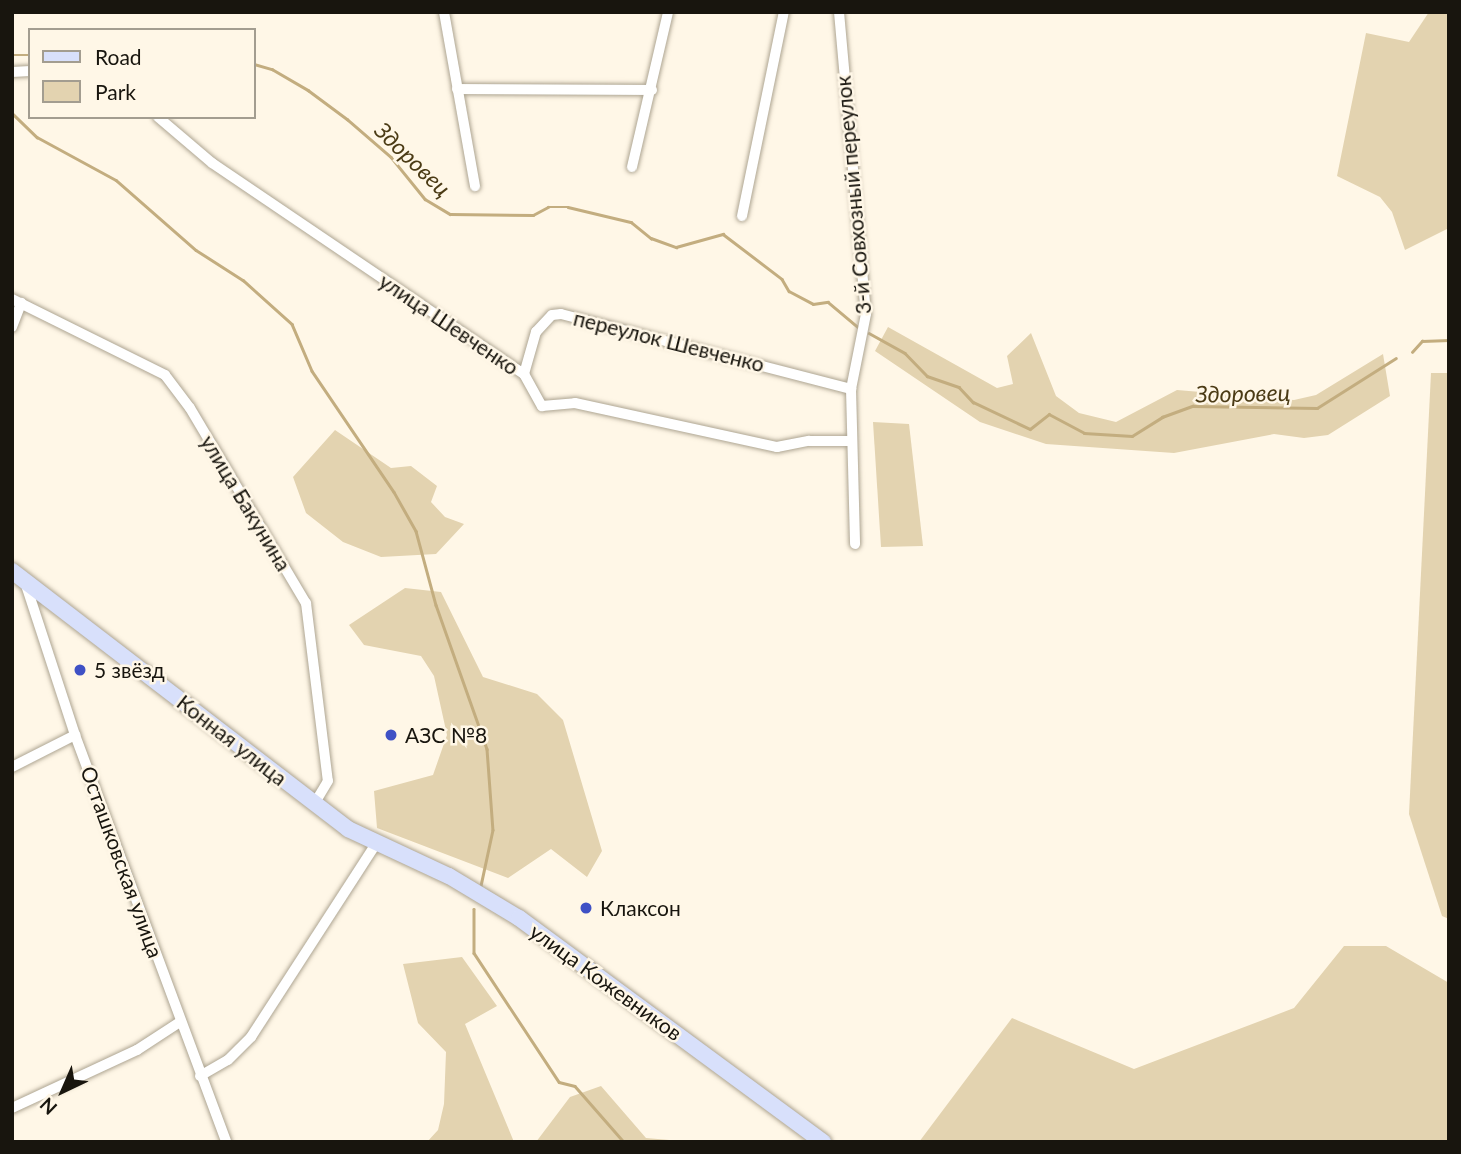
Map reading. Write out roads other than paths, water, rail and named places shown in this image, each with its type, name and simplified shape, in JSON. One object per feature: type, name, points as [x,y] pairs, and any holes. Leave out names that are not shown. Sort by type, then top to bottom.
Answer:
[{"type":"main road","name":"Конная улица","points":[[18,576],[315,803],[375,845]]},
{"type":"main road","name":"улица Кожевников","points":[[375,845],[449,876],[519,918],[822,1142]]},
{"type":"street","points":[[444,12],[475,186]]},
{"type":"street","points":[[632,167],[668,12]]},
{"type":"street","points":[[742,216],[784,12]]},
{"type":"street","name":"3-й Совхозный переулок","points":[[839,12],[866,314],[851,389],[855,544]]},
{"type":"street","points":[[457,89],[652,90]]},
{"type":"street","name":"улица Шевченко","points":[[160,119],[212,163],[524,374],[542,405],[575,403],[777,447],[809,441],[852,441]]},
{"type":"street","points":[[12,327],[17,301]]},
{"type":"street","name":"улица Бакунина","points":[[17,301],[165,375],[190,408],[306,603],[328,781],[315,803]]},
{"type":"street","name":"переулок Шевченко","points":[[524,374],[536,332],[552,315],[561,314],[851,389]]},
{"type":"street","name":"Осташковская улица","points":[[18,576],[180,1023],[226,1142]]},
{"type":"street","points":[[12,767],[75,735]]},
{"type":"street","points":[[200,1076],[228,1060],[251,1037],[375,845]]},
{"type":"street","points":[[12,1108],[137,1050],[180,1023]]},
{"type":"waterway","name":"Здоровец","points":[[12,55],[28,55]]},
{"type":"waterway","name":"Здоровец","points":[[256,65],[272,69],[308,90],[347,119],[391,157],[425,199],[450,214],[533,215],[548,207],[568,207],[631,222],[651,238],[676,247],[723,234],[782,279],[789,291],[813,304],[828,302],[857,326]]},
{"type":"waterway","points":[[12,113],[37,137],[116,180],[196,250],[243,280],[292,324],[312,371],[394,492],[416,531],[436,605],[487,749],[493,830],[481,886]]},
{"type":"waterway","name":"Здоровец","points":[[869,333],[905,353],[927,376],[959,387],[973,402],[1030,429],[1049,414],[1084,433],[1132,436],[1162,417],[1193,406],[1317,408],[1396,358]]},
{"type":"waterway","name":"Здоровец","points":[[1412,352],[1422,341],[1449,340]]},
{"type":"waterway","points":[[474,909],[474,953],[559,1082],[575,1086],[624,1142]]},
{"type":"place","name":"5 звёзд","points":[[80,670]]},
{"type":"place","name":"АЗС №8","points":[[391,735]]},
{"type":"place","name":"Клаксон","points":[[586,908]]}]
